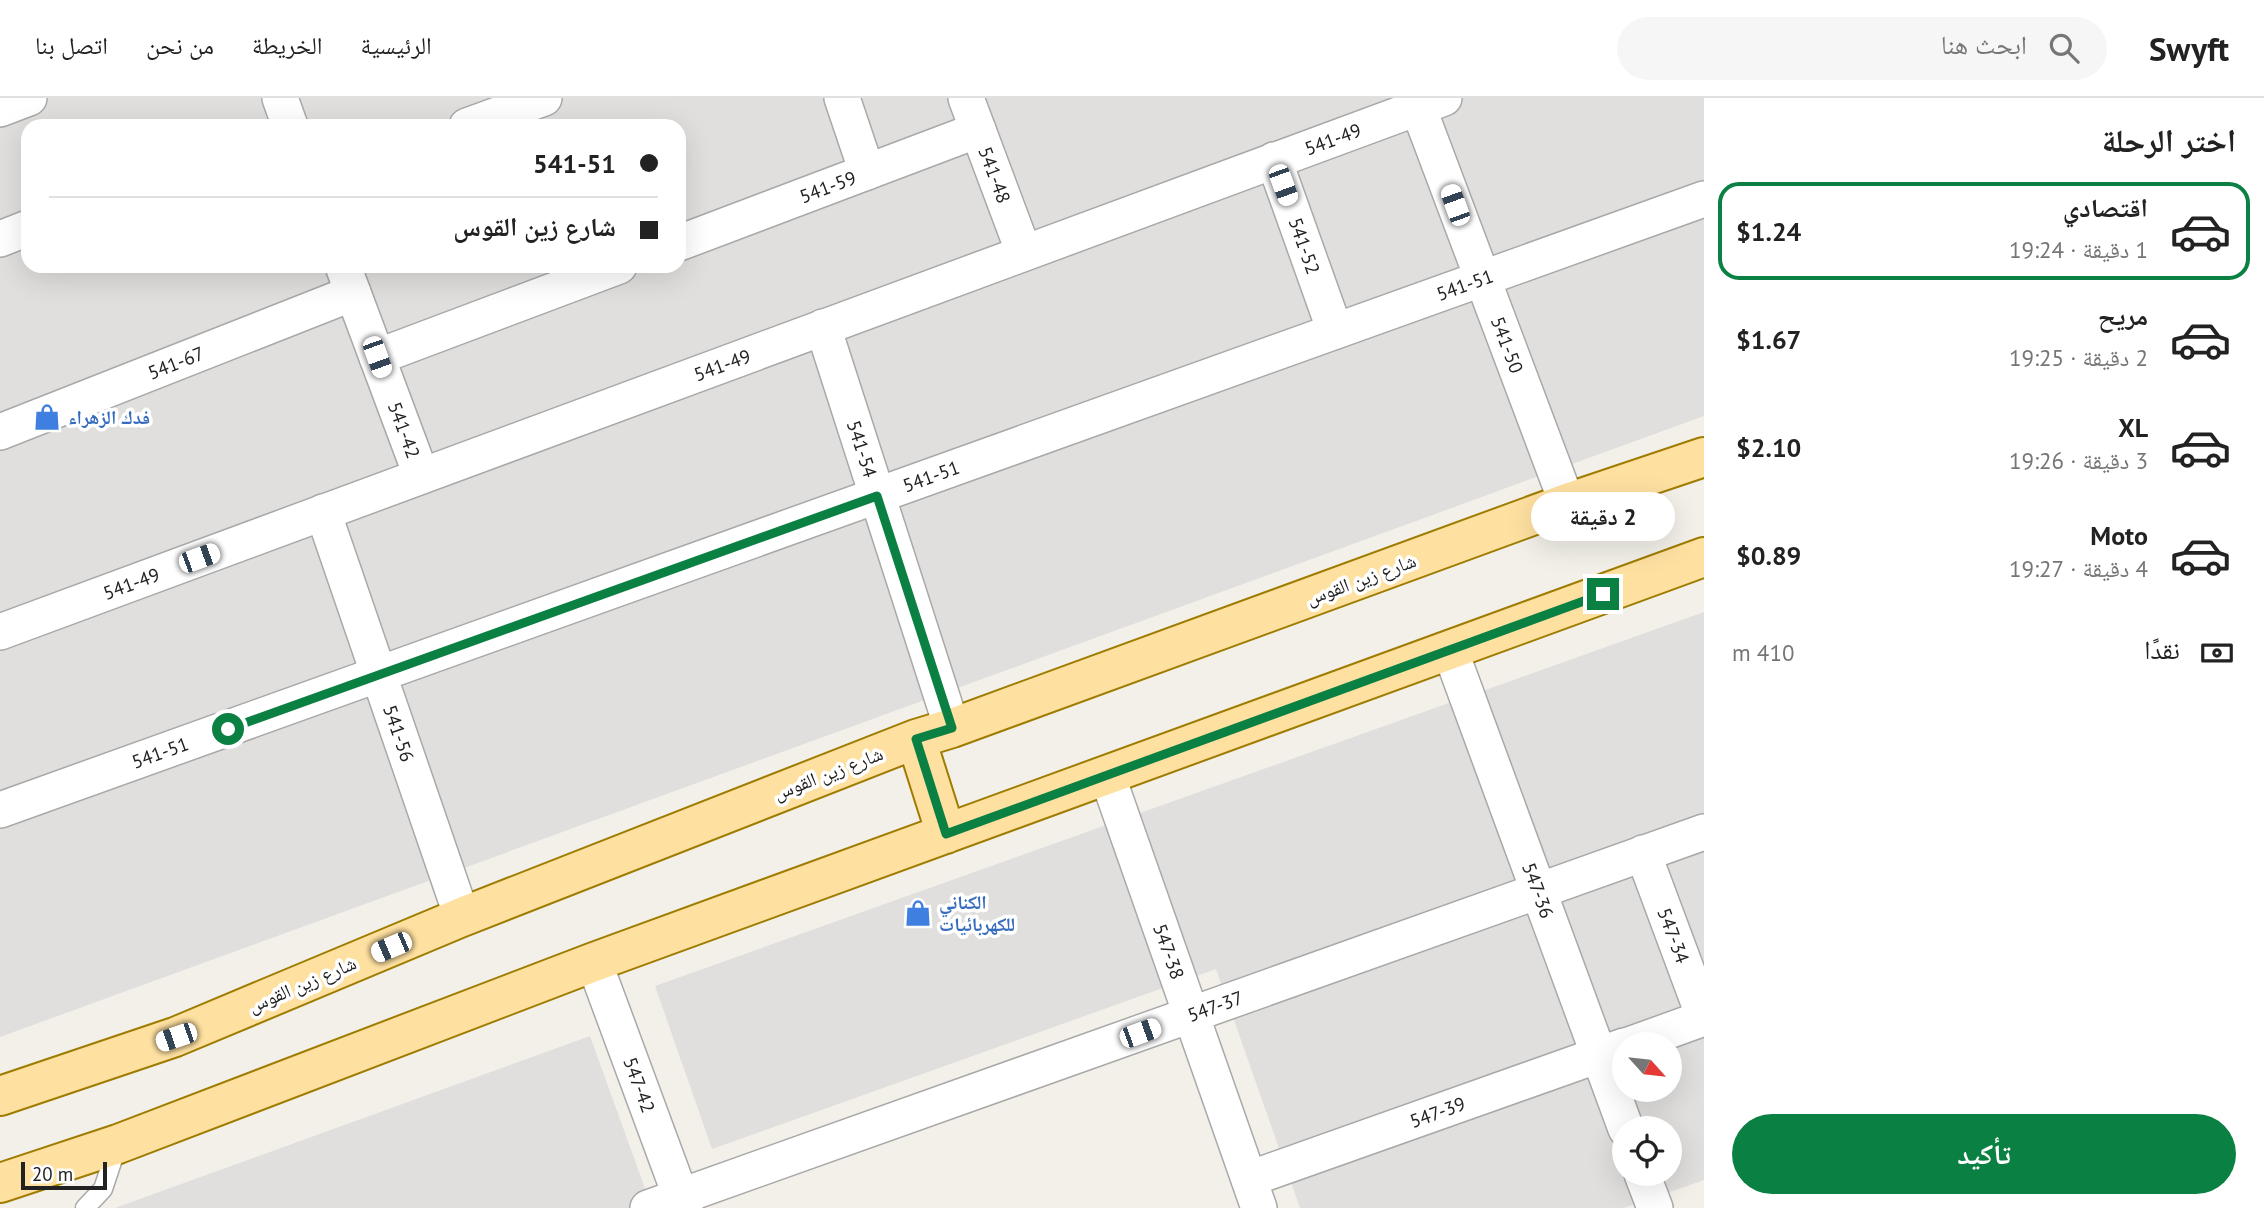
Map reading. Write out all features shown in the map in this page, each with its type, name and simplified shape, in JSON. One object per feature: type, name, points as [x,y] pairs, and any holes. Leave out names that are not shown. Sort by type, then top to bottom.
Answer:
[{"type":"main road","name":"شارع زين القوس","points":[[0,1096],[176,1037],[462,917],[916,739],[1567,503],[1704,457]]},
{"type":"main road","points":[[0,1183],[118,1144],[594,962],[1704,557]]},
{"type":"main road","points":[[916,739],[946,834]]},
{"type":"street","points":[[0,109],[29,98]]},
{"type":"street","points":[[279,98],[287,119]]},
{"type":"street","points":[[486,119],[544,98]]},
{"type":"street","points":[[842,98],[867,172]]},
{"type":"street","name":"541-49","points":[[0,632],[1431,103]]},
{"type":"street","name":"541-50","points":[[1431,103],[1482,278],[1567,503]]},
{"type":"street","name":"541-59","points":[[686,240],[867,172],[972,114]]},
{"type":"street","name":"541-48","points":[[972,114],[1024,253]]},
{"type":"street","name":"541-52","points":[[1274,160],[1335,331]]},
{"type":"street","name":"541-51","points":[[0,810],[1704,199]]},
{"type":"street","points":[[0,239],[21,232]]},
{"type":"street","points":[[377,357],[600,273]]},
{"type":"street","name":"541-42","points":[[348,280],[421,475]]},
{"type":"street","name":"541-67","points":[[0,432],[348,280]]},
{"type":"street","name":"541-54","points":[[823,327],[952,728]]},
{"type":"street","name":"541-56","points":[[323,512],[462,917]]},
{"type":"street","name":"547-36","points":[[1450,650],[1537,891],[1612,1039]]},
{"type":"street","name":"547-38","points":[[1107,775],[1254,1193]]},
{"type":"street","name":"547-37","points":[[671,1204],[1191,1014],[1704,831]]},
{"type":"street","name":"547-34","points":[[1643,853],[1704,1018]]},
{"type":"street","name":"547-42","points":[[594,962],[671,1204]]},
{"type":"street","name":"547-39","points":[[1665,1032],[1704,1018]]},
{"type":"street","name":"547-39","points":[[1254,1193],[1612,1051]]},
{"type":"street","points":[[1647,1186],[1655,1208]]},
{"type":"lane","points":[[85,1208],[103,1189],[118,1144]]},
{"type":"shaded area","points":[[0,98],[1704,98],[1704,416],[0,1037]]},
{"type":"shaded area","points":[[1704,612],[1704,1180],[1624,1208],[1300,1208],[1216,969],[712,1149],[655,986]]},
{"type":"shaded area","points":[[590,1036],[652,1208],[115,1208]]},
{"type":"place","name":"فدك الزهراء","points":[[47,417]]},
{"type":"place","name":"الكناني للكهربائيات","points":[[918,913]]},
{"type":"route","points":[[228,729],[877,496],[952,728],[916,739],[946,834],[1603,594]]}]
